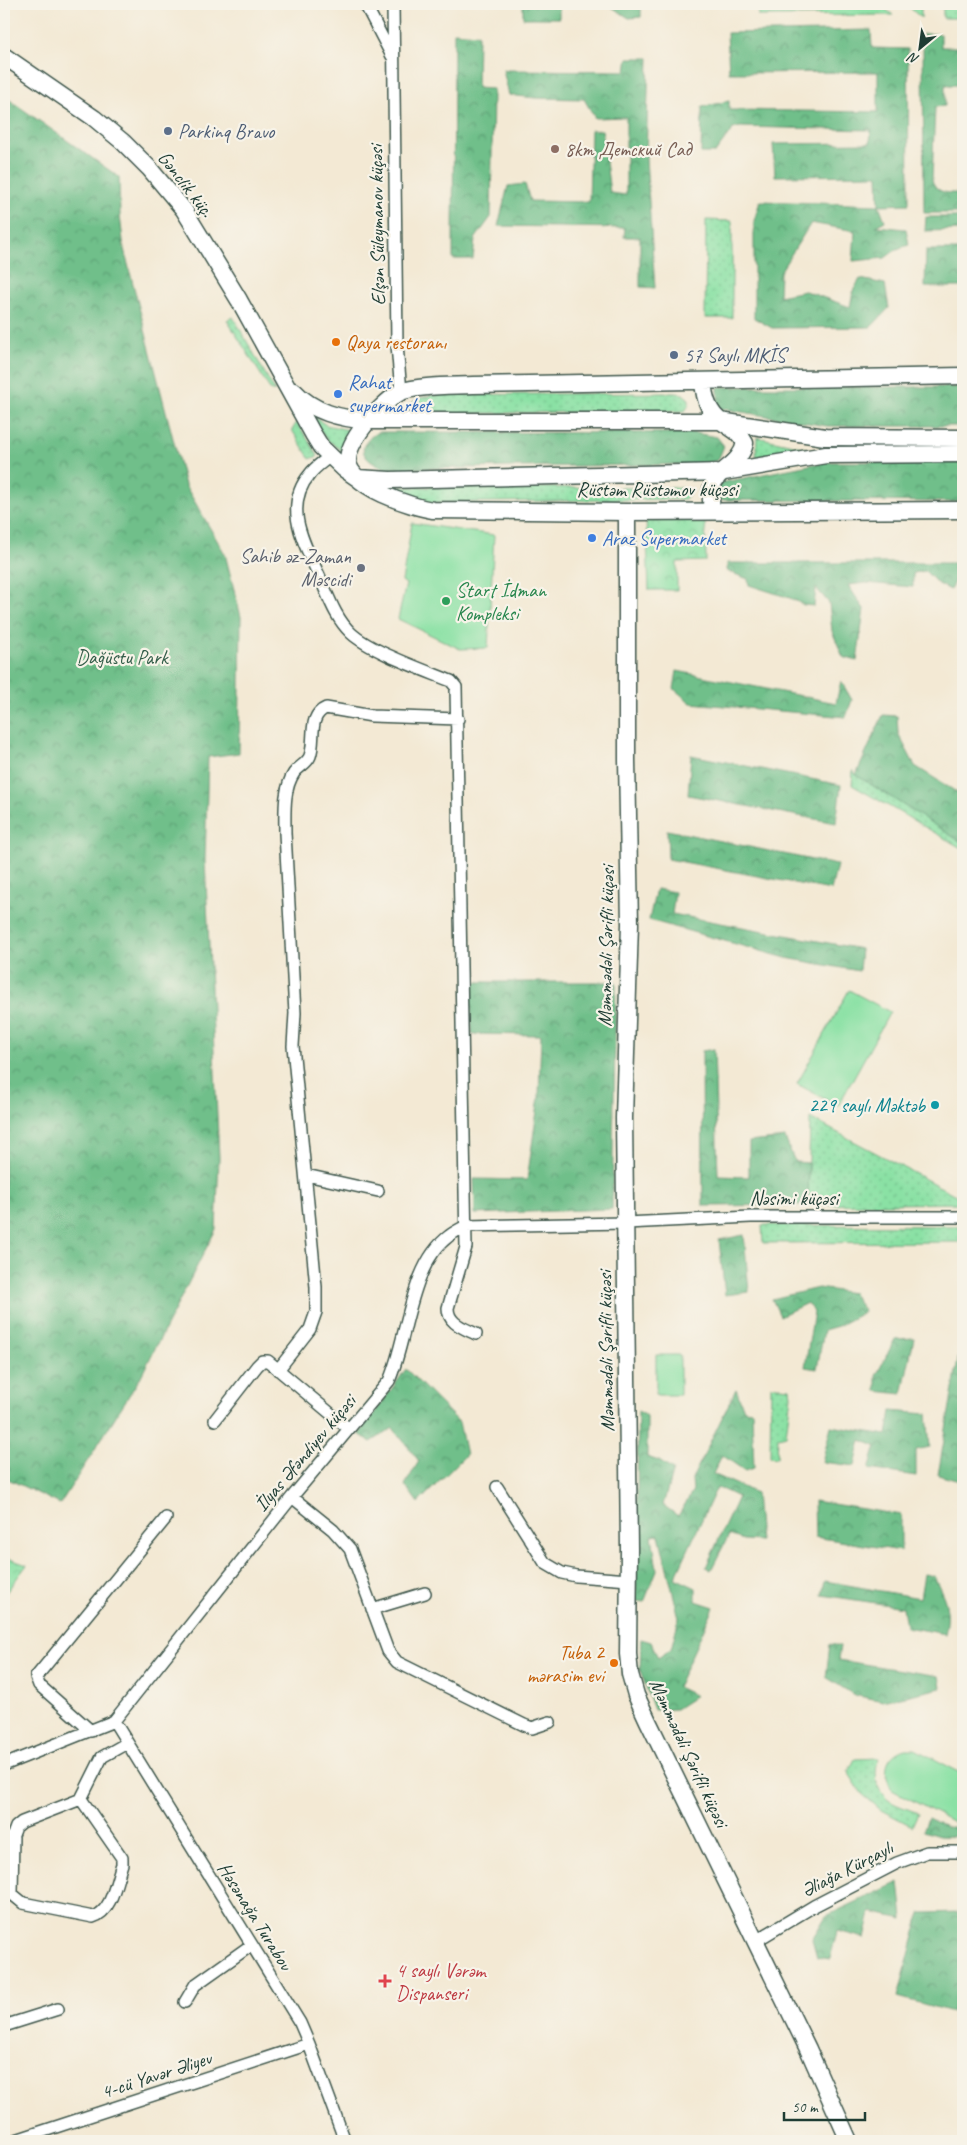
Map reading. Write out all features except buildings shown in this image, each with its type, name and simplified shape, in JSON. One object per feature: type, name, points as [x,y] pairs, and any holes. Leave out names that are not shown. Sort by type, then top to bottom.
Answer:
[{"type":"street","name":"Elşən Süleymanov küçəsi","points":[[366,4],[393,57]]},
{"type":"street","name":"Elşən Süleymanov küçəsi","points":[[393,4],[397,345],[400,392]]},
{"type":"street","name":"Gənclik küç.","points":[[4,56],[94,118],[123,142],[170,193],[184,210],[236,294],[285,382]]},
{"type":"street","points":[[358,478],[350,468],[348,461],[350,451],[368,421],[400,392],[473,385],[963,376]]},
{"type":"street","points":[[703,381],[705,400],[720,421],[740,434],[744,443],[739,459],[715,480],[711,488],[712,511]]},
{"type":"street","points":[[285,382],[300,398],[324,412],[341,418],[368,421],[720,421],[825,437],[963,438]]},
{"type":"street","name":"Rüstəm Rüstəmov küçəsi","points":[[285,382],[312,434],[326,452],[358,478],[407,504],[433,510],[628,512],[963,510]]},
{"type":"street","points":[[326,452],[302,485],[295,509],[298,528],[337,615],[350,633],[366,644],[451,682],[456,687],[466,1247],[448,1308],[448,1315],[452,1321],[476,1334]]},
{"type":"street","name":"Rüstəm Rüstəmov küçəsi","points":[[358,478],[390,480],[724,472],[826,455],[963,454]]},
{"type":"street","name":"Məmmədəli Şərifli küçəsi","points":[[628,512],[626,760],[630,924],[624,1118],[629,1580],[628,1654],[630,1674],[636,1695],[754,1942],[808,2050],[849,2141]]},
{"type":"street","points":[[278,1370],[310,1329],[316,1312],[306,1175],[293,1046],[295,1013],[285,833],[285,803],[291,778],[296,770],[308,761],[311,755],[314,718],[319,711],[326,708],[372,716],[458,719]]},
{"type":"street","points":[[306,1175],[378,1191]]},
{"type":"street","name":"Nəsimi küçəsi","points":[[626,1223],[751,1217],[963,1217]]},
{"type":"street","points":[[466,1226],[626,1223]]},
{"type":"street","name":"İlyas Əfəndiyev küçəsi","points":[[4,1765],[114,1721],[292,1497],[389,1381],[396,1364],[424,1269],[436,1250],[448,1237],[466,1226]]},
{"type":"street","points":[[215,1420],[262,1361],[268,1361],[349,1429]]},
{"type":"street","points":[[497,1487],[545,1563],[562,1573],[576,1576],[629,1580]]},
{"type":"street","points":[[292,1497],[333,1530],[350,1549],[388,1651],[397,1662],[524,1725],[532,1728],[550,1722]]},
{"type":"street","points":[[91,1731],[39,1685],[36,1678],[166,1518]]},
{"type":"street","points":[[372,1609],[425,1593]]},
{"type":"street","name":"Həsənağa Turabov","points":[[114,1721],[250,1946],[300,2023],[345,2141]]},
{"type":"street","points":[[81,1799],[122,1858],[122,1864],[106,1908],[100,1915],[93,1917],[23,1903],[12,1894],[13,1835],[16,1827],[22,1822],[81,1799],[102,1758],[127,1744]]},
{"type":"street","name":"Əliağa Kürçaylı","points":[[754,1942],[814,1906],[897,1863],[926,1852],[963,1852]]},
{"type":"street","points":[[184,2002],[195,1985],[250,1946]]},
{"type":"street","points":[[4,2026],[58,2009]]},
{"type":"street","name":"4-cü Yavər Əliyev","points":[[14,2141],[309,2044]]},
{"type":"green space","points":[[523,4],[559,4],[559,18],[523,18]]},
{"type":"green space","points":[[607,4],[641,4],[641,17],[629,18]]},
{"type":"green space","points":[[758,4],[879,4],[893,15],[758,16]]},
{"type":"green space","points":[[963,4],[963,18],[943,18],[943,8],[921,6],[921,18],[907,5]]},
{"type":"green space","points":[[871,30],[872,48],[908,49],[909,204],[879,205],[878,175],[775,176],[773,144],[870,143],[871,130],[740,127],[733,129],[715,153],[701,153],[702,107],[729,101],[729,110],[878,112],[878,72],[729,73],[727,33]]},
{"type":"green space","points":[[454,32],[478,34],[477,88],[493,89],[491,217],[475,239],[473,259],[453,259]]},
{"type":"green space","points":[[923,34],[941,34],[941,47],[963,47],[962,85],[945,85],[945,106],[935,107],[932,180],[934,185],[941,191],[963,193],[963,213],[924,213]]},
{"type":"green space","points":[[628,58],[649,58],[646,159],[655,288],[640,287],[640,237],[624,237],[625,228],[498,226],[508,186],[525,184],[530,201],[589,202],[591,130],[602,130],[610,193],[626,195],[626,117],[595,118],[584,99],[535,98],[509,95],[503,70],[626,71]]},
{"type":"green space","name":"Dağüstu Park","points":[[4,96],[119,177],[120,216],[124,249],[185,485],[225,554],[241,617],[239,753],[208,757],[205,860],[219,1158],[216,1229],[140,1378],[60,1504],[4,1477]]},
{"type":"green space","points":[[760,201],[879,205],[885,221],[876,226],[906,229],[909,245],[897,249],[885,258],[853,261],[855,231],[811,223],[780,272],[779,296],[805,291],[850,307],[853,291],[860,279],[885,284],[889,308],[871,327],[772,328],[754,318],[754,221]]},
{"type":"green space","points":[[926,217],[963,217],[963,230],[925,231]]},
{"type":"green space","points":[[706,220],[732,221],[732,318],[705,318]]},
{"type":"green space","points":[[926,250],[963,250],[963,287],[925,287]]},
{"type":"green space","points":[[233,317],[275,391],[271,391],[227,320]]},
{"type":"green space","points":[[718,387],[963,387],[963,426],[827,426],[718,408]]},
{"type":"green space","points":[[683,394],[689,399],[689,405],[685,411],[399,414],[417,399],[433,395]]},
{"type":"green space","points":[[307,412],[326,425],[349,430],[342,451],[326,439]]},
{"type":"green space","points":[[297,422],[318,456],[310,459],[292,430]]},
{"type":"green space","points":[[378,432],[695,433],[717,437],[724,446],[718,460],[705,464],[387,469],[372,462],[364,454],[363,448],[365,443]]},
{"type":"green space","points":[[757,437],[806,448],[756,457]]},
{"type":"green space","points":[[824,462],[963,462],[963,502],[720,500],[719,483]]},
{"type":"green space","points":[[389,487],[683,488],[689,494],[685,499],[418,503]]},
{"type":"green space","points":[[705,518],[706,561],[677,562],[677,590],[649,590],[646,519]]},
{"type":"green space","name":"Start İdman Kompleksi","points":[[412,523],[494,535],[488,648],[460,649],[398,619],[406,584],[402,581]]},
{"type":"green space","points":[[727,563],[963,563],[963,582],[955,580],[950,590],[937,583],[925,571],[913,573],[913,587],[866,583],[848,585],[864,609],[857,661],[843,657],[832,631],[829,603],[816,588],[814,606],[804,605],[790,598],[749,585],[748,579],[727,571]]},
{"type":"green space","points":[[677,671],[836,703],[841,681],[852,700],[846,717],[691,703],[674,689]]},
{"type":"green space","points":[[883,715],[897,716],[898,733],[915,766],[963,796],[963,843],[856,775]]},
{"type":"green space","points":[[691,755],[841,785],[836,823],[688,795]]},
{"type":"green space","points":[[853,770],[856,775],[963,843],[963,849],[852,785]]},
{"type":"green space","points":[[667,830],[837,865],[831,890],[668,859]]},
{"type":"green space","points":[[656,889],[675,892],[672,914],[861,949],[859,971],[786,958],[649,920]]},
{"type":"green space","points":[[470,982],[616,982],[612,1209],[475,1214],[474,1179],[527,1180],[539,1097],[541,1035],[472,1034]]},
{"type":"green space","points":[[849,990],[890,1012],[838,1106],[797,1084]]},
{"type":"green space","points":[[714,1049],[718,1176],[749,1177],[749,1142],[785,1138],[795,1162],[809,1163],[808,1205],[703,1206],[702,1051]]},
{"type":"green space","points":[[810,1118],[963,1199],[963,1203],[808,1205]]},
{"type":"green space","points":[[762,1225],[963,1226],[963,1242],[763,1243]]},
{"type":"green space","points":[[744,1235],[749,1292],[725,1295],[719,1240]]},
{"type":"green space","points":[[818,1288],[853,1293],[864,1312],[838,1326],[824,1330],[817,1369],[805,1367],[814,1312],[807,1303],[780,1316],[772,1299]]},
{"type":"green space","points":[[963,1331],[963,1482],[938,1475]]},
{"type":"green space","points":[[914,1338],[902,1394],[876,1391],[876,1376],[895,1339]]},
{"type":"green space","points":[[656,1355],[680,1355],[680,1395],[656,1395]]},
{"type":"green space","points":[[406,1369],[459,1422],[466,1455],[418,1503],[405,1485],[419,1461],[393,1428],[371,1442],[359,1434]]},
{"type":"green space","points":[[771,1386],[790,1388],[791,1395],[786,1435],[778,1437],[777,1458],[770,1457]]},
{"type":"green space","points":[[736,1389],[744,1410],[752,1411],[754,1468],[745,1471],[722,1455],[713,1474],[756,1493],[760,1541],[743,1540],[729,1535],[711,1570],[706,1567],[738,1497],[717,1487],[675,1578],[696,1588],[696,1601],[714,1607],[677,1687],[696,1696],[676,1709],[654,1710],[640,1670],[641,1639],[651,1642],[658,1658],[671,1649],[679,1618],[659,1535],[652,1536],[657,1570],[644,1602],[636,1601],[638,1411],[647,1416],[647,1457],[659,1461],[673,1470],[663,1505],[678,1516],[693,1491],[692,1479]]},
{"type":"green space","points":[[891,1411],[927,1414],[930,1447],[916,1450],[916,1476],[869,1469],[876,1446],[861,1440],[855,1466],[822,1462],[831,1426],[887,1435]]},
{"type":"green space","points":[[814,1501],[901,1515],[901,1551],[815,1537]]},
{"type":"green space","points":[[4,1557],[27,1565],[4,1595]]},
{"type":"green space","points":[[924,1574],[934,1576],[944,1598],[947,1611],[945,1634],[906,1627],[903,1607],[822,1595],[825,1581],[920,1598]]},
{"type":"green space","points":[[830,1644],[840,1646],[838,1660],[939,1676],[941,1688],[883,1701],[854,1695],[826,1677]]},
{"type":"green space","points":[[905,1749],[915,1749],[963,1774],[963,1822],[956,1823],[892,1790],[887,1777],[887,1765],[893,1756]]},
{"type":"green space","points":[[879,1758],[876,1768],[876,1779],[882,1794],[897,1805],[918,1813],[912,1826],[881,1810],[862,1794],[848,1772],[855,1759]]},
{"type":"green space","points":[[928,1818],[948,1828],[963,1828],[963,1837],[939,1836],[923,1831]]},
{"type":"green space","points":[[899,1882],[903,1919],[871,1912],[865,1938],[837,1931],[830,1959],[817,1957],[812,1939],[826,1916]]},
{"type":"green space","points":[[963,1912],[963,2015],[898,1997],[920,1913]]},
{"type":"place","name":"Parkinq Bravo","points":[[168,131]]},
{"type":"place","name":"8km Детский Сад","points":[[555,149]]},
{"type":"place","name":"Qaya restoranı","points":[[336,342]]},
{"type":"place","name":"57 Saylı MKİS","points":[[674,355]]},
{"type":"place","name":"Rahat supermarket","points":[[338,394]]},
{"type":"place","name":"Araz Supermarket","points":[[592,538]]},
{"type":"place","name":"Sahib əz-Zaman Məscidi","points":[[361,568]]},
{"type":"place","name":"Start İdman Kompleksi","points":[[446,601]]},
{"type":"place","name":"229 saylı Məktəb","points":[[935,1105]]},
{"type":"place","name":"Tuba 2 mərasim evi","points":[[614,1663]]},
{"type":"place","name":"4 saylı Vərəm Dispanseri","points":[[385,1981]]}]
